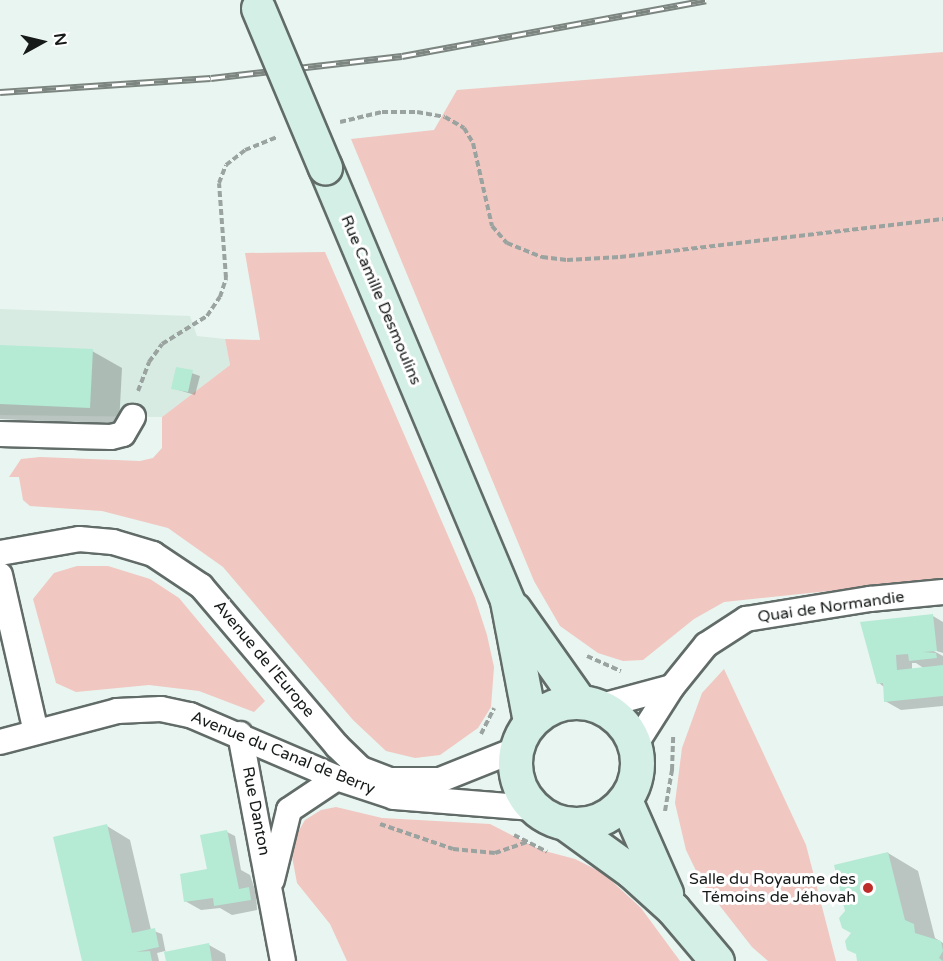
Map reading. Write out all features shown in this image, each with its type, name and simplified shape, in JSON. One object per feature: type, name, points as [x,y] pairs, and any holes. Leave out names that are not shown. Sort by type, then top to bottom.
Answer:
[{"type":"street","name":"Rue Camille Desmoulins","points":[[256,4],[507,600],[590,704]]},
{"type":"street","points":[[0,434],[111,437],[123,434],[133,417]]},
{"type":"street","name":"Avenue de l'Europe","points":[[0,553],[79,539],[113,542],[153,554],[201,586],[337,746],[361,769],[389,780],[440,780],[523,736]]},
{"type":"street","points":[[0,574],[36,732]]},
{"type":"street","name":"Quai de Normandie","points":[[636,745],[672,687],[706,645],[746,619],[804,609],[943,592]]},
{"type":"street","name":"Rue Camille Desmoulins","points":[[507,600],[523,736]]},
{"type":"street","points":[[672,687],[590,704],[561,702],[523,736],[515,771],[521,791],[534,808],[566,824],[631,871],[673,909],[717,961]]},
{"type":"street","points":[[566,824],[599,820],[625,800],[637,774],[636,745],[616,716],[590,704]]},
{"type":"street","name":"Avenue du Canal de Berry","points":[[0,742],[117,711],[160,710],[190,715],[240,734],[337,778],[394,797],[430,802],[534,808]]},
{"type":"street","name":"Rue Danton","points":[[240,734],[283,961]]},
{"type":"street","name":"Rue Danton","points":[[271,888],[289,810],[337,778]]},
{"type":"street","points":[[625,800],[673,909]]},
{"type":"path","points":[[333,123],[382,112],[417,112],[445,117],[464,128],[473,143],[492,226],[507,243],[542,257],[567,260],[620,257],[943,219]]},
{"type":"path","points":[[133,417],[149,362],[162,344],[207,316],[220,297],[226,279],[219,183],[226,165],[245,150],[290,134]]},
{"type":"path","points":[[373,821],[453,849],[495,853],[527,842]]},
{"type":"shaded area","points":[[943,52],[943,579],[724,602],[694,619],[643,660],[623,661],[598,653],[560,626],[534,581],[351,139],[434,130],[457,90]]},
{"type":"shaded area","points":[[325,252],[475,598],[487,635],[494,667],[491,707],[478,728],[440,755],[415,758],[386,751],[353,720],[223,567],[168,528],[102,511],[30,506],[23,500],[19,477],[9,477],[21,459],[40,457],[140,461],[153,458],[162,448],[162,417],[230,365],[225,339],[260,340],[245,253]]},
{"type":"shaded area","points":[[0,309],[190,316],[197,336],[225,339],[230,365],[162,417],[0,415]]},
{"type":"shaded area","points":[[77,566],[108,566],[150,579],[179,598],[265,701],[254,712],[199,691],[149,685],[76,692],[56,683],[33,599],[54,573]]},
{"type":"shaded area","points":[[724,669],[806,845],[836,961],[768,961],[752,947],[702,883],[686,850],[675,803],[682,748],[702,693]]},
{"type":"shaded area","points":[[336,807],[382,818],[490,824],[541,850],[575,859],[603,873],[641,908],[680,961],[347,961],[330,924],[297,883],[290,846],[305,820],[321,810]]},
{"type":"building","points":[[0,345],[93,349],[90,408],[0,404]]},
{"type":"building","points":[[176,367],[193,370],[188,392],[171,389]]},
{"type":"building","points":[[933,614],[937,651],[923,652],[936,653],[937,658],[909,661],[908,654],[896,655],[897,670],[943,665],[943,696],[884,702],[883,683],[877,684],[860,622]]},
{"type":"building","points":[[107,824],[132,933],[155,928],[159,947],[136,952],[150,951],[152,961],[82,961],[53,837]]},
{"type":"building","points":[[227,830],[239,889],[249,887],[251,900],[214,906],[213,898],[184,902],[180,874],[207,869],[200,835]]},
{"type":"building","name":"Salle du Royaume des Témoins de Jéhovah","points":[[888,852],[905,920],[914,924],[915,933],[941,941],[943,951],[939,958],[943,961],[857,961],[856,954],[847,950],[845,941],[851,933],[842,928],[839,918],[845,911],[834,865]]},
{"type":"building","points":[[209,943],[212,961],[166,961],[164,952]]},
{"type":"railway","points":[[0,92],[211,78],[402,56],[706,0]]},
{"type":"place","name":"Salle du Royaume des Témoins de Jéhovah","points":[[868,888]]}]
